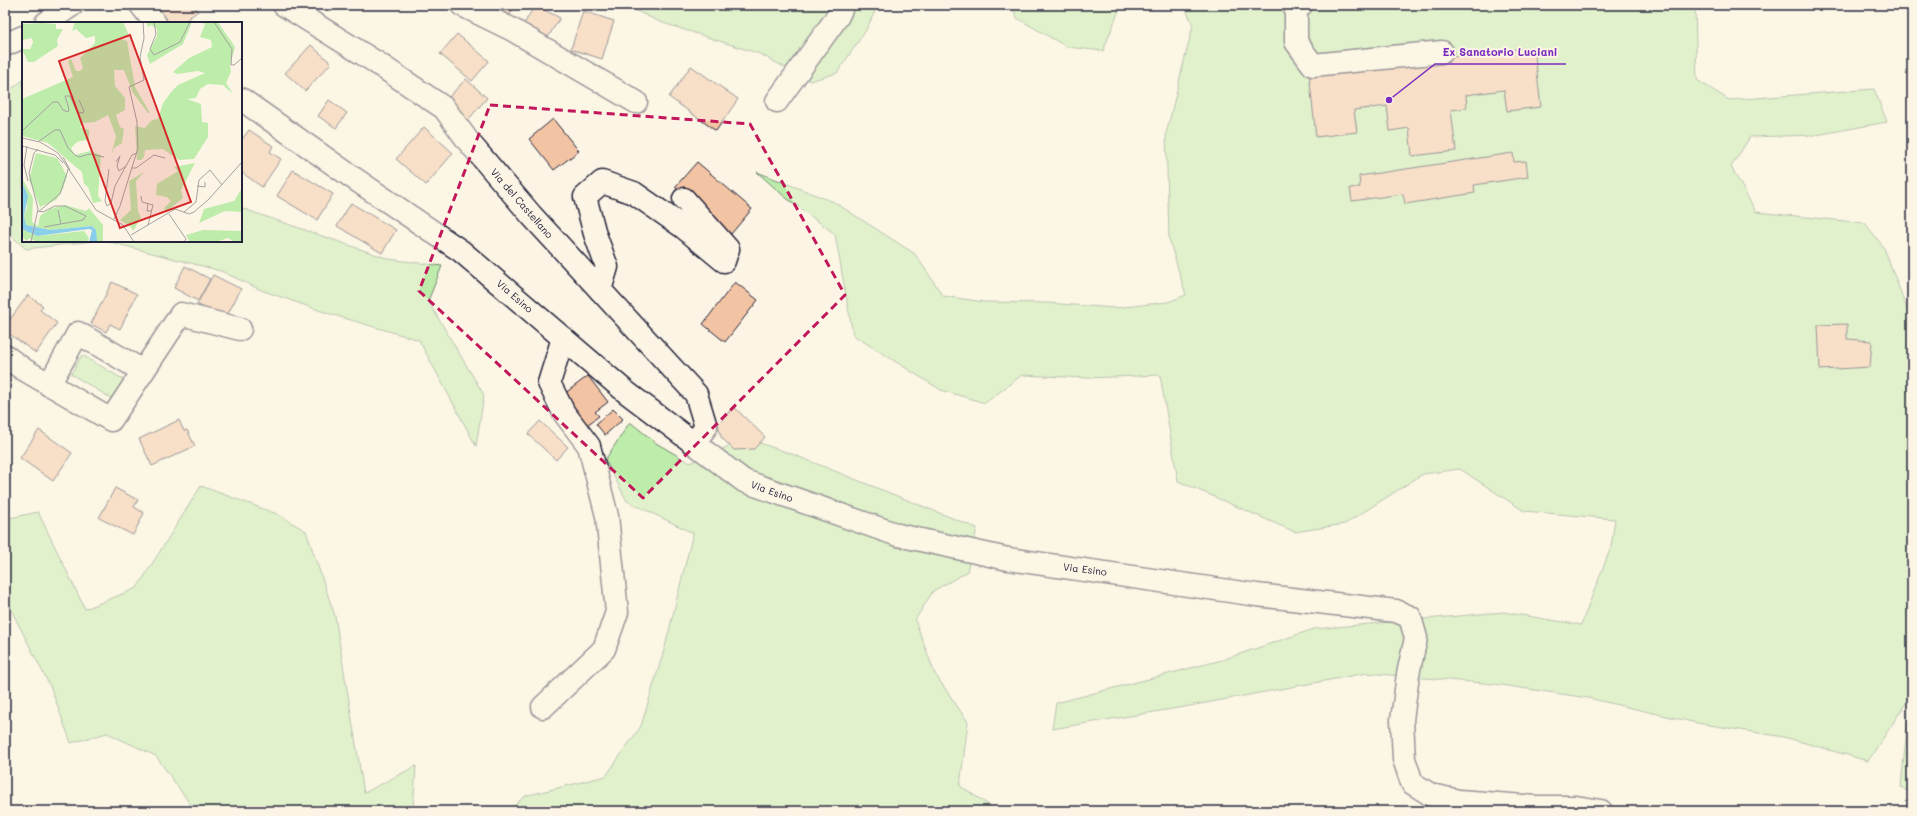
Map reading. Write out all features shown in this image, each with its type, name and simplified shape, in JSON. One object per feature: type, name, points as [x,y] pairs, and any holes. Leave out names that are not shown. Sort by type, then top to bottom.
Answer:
[{"type":"street","points":[[47,22],[72,5]]},
{"type":"street","points":[[141,5],[154,22]]},
{"type":"street","name":"Via del Castellano","points":[[284,5],[374,61],[444,108],[468,141],[532,216],[696,394],[706,427],[694,443]]},
{"type":"street","points":[[462,5],[511,28],[636,102]]},
{"type":"street","points":[[777,101],[838,16],[843,5]]},
{"type":"street","points":[[1301,5],[1296,8],[1296,42],[1313,65],[1442,52]]},
{"type":"street","points":[[5,45],[22,37]]},
{"type":"street","name":"Via Esino","points":[[242,100],[461,251],[626,392],[744,481],[898,535],[1008,559],[1257,595],[1396,611],[1410,617],[1416,638],[1408,674],[1402,720],[1404,759],[1412,783],[1431,795],[1459,801],[1576,807],[1601,811]]},
{"type":"street","points":[[600,290],[607,267],[595,234],[585,197],[602,182],[634,193],[682,227],[724,261],[728,249],[684,199]]},
{"type":"street","points":[[5,356],[49,385],[111,420],[181,314],[240,329]]},
{"type":"street","points":[[49,385],[78,333],[143,371]]},
{"type":"street","points":[[543,707],[604,649],[617,612],[607,516],[588,446],[564,413],[549,383],[563,338]]},
{"type":"highlighted area","points":[[490,105],[750,124],[845,295],[643,498],[419,291]]},
{"type":"green space","points":[[624,5],[878,5],[866,30],[837,73],[810,81],[760,54],[660,22]]},
{"type":"green space","points":[[1011,5],[1121,5],[1103,51],[1067,47],[1017,18]]},
{"type":"green space","points":[[1184,5],[1695,5],[1697,80],[1729,100],[1874,89],[1887,122],[1816,135],[1750,137],[1731,167],[1756,212],[1865,223],[1884,248],[1912,322],[1912,794],[1901,787],[1910,697],[1868,761],[1784,737],[1697,723],[1588,698],[1495,684],[1367,673],[1184,707],[1052,729],[1056,703],[1222,660],[1314,629],[1503,612],[1581,625],[1611,547],[1615,519],[1524,511],[1460,469],[1423,474],[1345,524],[1295,532],[1178,481],[1160,375],[1088,378],[1022,375],[985,403],[941,390],[853,335],[835,234],[785,197],[757,172],[834,202],[915,254],[943,296],[984,302],[1047,303],[1115,308],[1168,302],[1186,295],[1169,239],[1166,134],[1193,25]]},
{"type":"green space","points":[[22,81],[22,242],[85,242],[26,249],[5,230],[5,94]]},
{"type":"green space","points":[[242,208],[389,259],[442,266],[428,301],[484,395],[476,446],[419,340],[327,313],[261,290],[221,271],[110,242],[242,242]]},
{"type":"green space","points":[[82,355],[126,381],[114,400],[71,374]]},
{"type":"green space","points":[[630,422],[656,443],[690,463],[736,443],[754,441],[792,454],[977,528],[967,572],[933,591],[915,620],[935,674],[968,722],[960,786],[998,811],[508,811],[525,796],[606,776],[641,726],[665,647],[693,533],[627,501],[605,460]]},
{"type":"green space","points":[[201,486],[277,514],[306,531],[335,616],[364,793],[416,766],[413,811],[195,811],[156,756],[107,733],[71,743],[51,688],[5,598],[5,519],[38,512],[85,609],[137,588]]},
{"type":"building","points":[[162,5],[193,5],[198,11],[183,22],[165,22],[156,9]]},
{"type":"building","points":[[303,5],[320,5],[314,13]]},
{"type":"building","points":[[491,5],[515,5],[510,15]]},
{"type":"building","points":[[535,5],[560,18],[543,45],[520,31]]},
{"type":"building","points":[[583,11],[614,21],[602,59],[571,49]]},
{"type":"building","points":[[457,34],[489,61],[472,81],[440,54]]},
{"type":"building","points":[[311,45],[331,63],[305,91],[285,73]]},
{"type":"building","points":[[1534,47],[1541,107],[1507,111],[1504,90],[1466,95],[1467,108],[1451,110],[1456,151],[1412,156],[1409,128],[1390,131],[1387,106],[1354,110],[1357,132],[1316,137],[1309,74]]},
{"type":"building","points":[[691,66],[738,99],[716,131],[669,97]]},
{"type":"building","points":[[466,79],[487,98],[468,120],[446,100]]},
{"type":"building","points":[[329,100],[347,113],[336,128],[318,116]]},
{"type":"building","points":[[553,119],[579,151],[554,170],[529,139]]},
{"type":"building","points":[[424,127],[453,153],[426,185],[396,159]]},
{"type":"building","points":[[249,130],[273,146],[270,152],[281,159],[262,187],[242,173],[242,140]]},
{"type":"building","points":[[1513,153],[1514,162],[1526,161],[1528,177],[1474,185],[1475,193],[1405,204],[1403,194],[1352,201],[1350,188],[1360,187],[1359,176]]},
{"type":"building","points":[[697,162],[752,209],[731,234],[675,187]]},
{"type":"building","points":[[293,170],[333,194],[317,220],[277,196]]},
{"type":"building","points":[[351,203],[396,230],[382,253],[337,226]]},
{"type":"building","points":[[185,266],[210,279],[198,301],[174,288]]},
{"type":"building","points":[[213,275],[241,289],[225,319],[197,304]]},
{"type":"building","points":[[112,282],[137,294],[120,329],[110,324],[106,332],[91,324]]},
{"type":"building","points":[[735,282],[758,300],[725,342],[703,324]]},
{"type":"building","points":[[28,295],[43,306],[40,310],[57,323],[36,353],[5,331],[5,326]]},
{"type":"building","points":[[1847,324],[1847,339],[1872,341],[1870,367],[1820,370],[1818,325]]},
{"type":"building","points":[[588,376],[608,402],[595,412],[599,416],[583,428],[560,397]]},
{"type":"building","points":[[734,407],[765,437],[754,449],[734,450],[721,437],[718,424]]},
{"type":"building","points":[[613,409],[623,419],[605,435],[596,424]]},
{"type":"building","points":[[179,420],[184,431],[187,430],[195,446],[152,466],[139,439]]},
{"type":"building","points":[[540,421],[568,447],[556,460],[528,434]]},
{"type":"building","points":[[39,430],[72,453],[53,481],[20,458]]},
{"type":"building","points":[[115,488],[138,500],[134,507],[144,513],[133,535],[99,518]]},
{"type":"place","name":"Ex Sanatorio Luciani","points":[[1389,100]]}]
